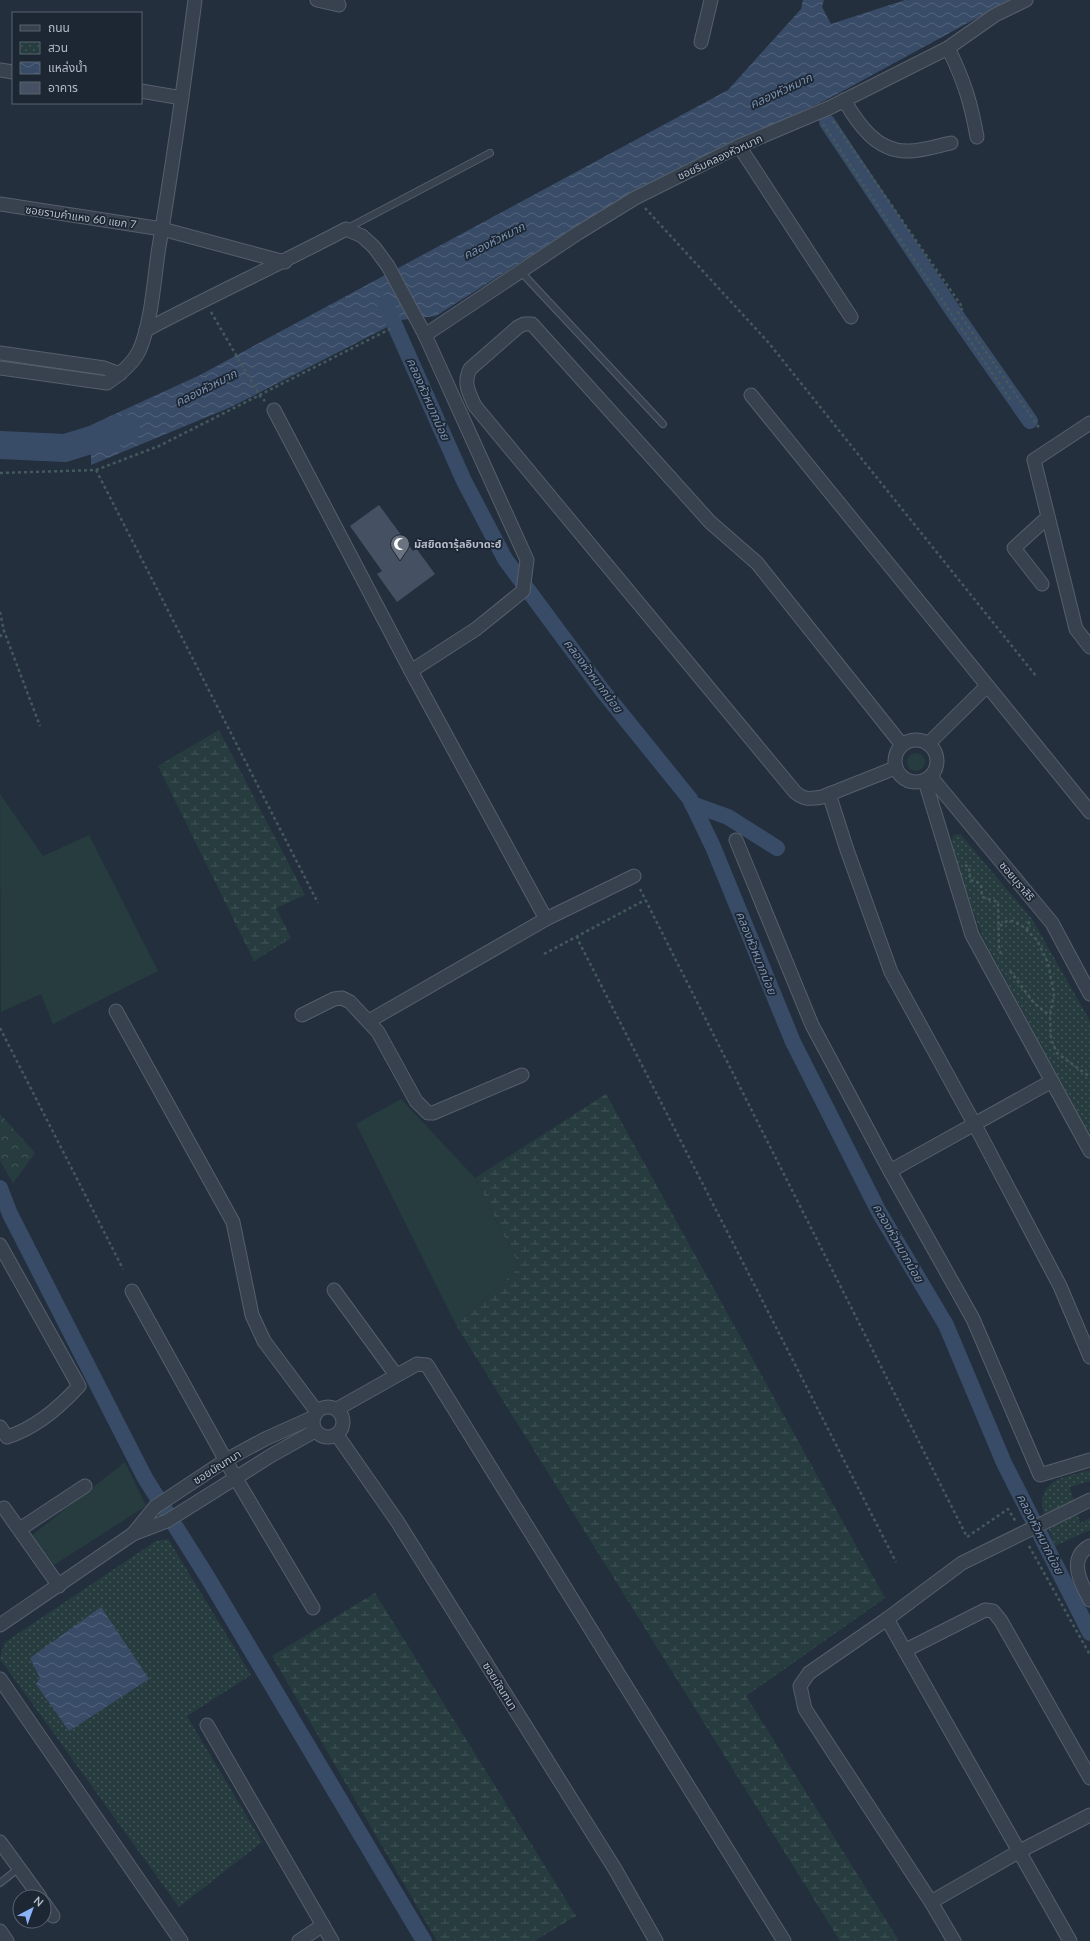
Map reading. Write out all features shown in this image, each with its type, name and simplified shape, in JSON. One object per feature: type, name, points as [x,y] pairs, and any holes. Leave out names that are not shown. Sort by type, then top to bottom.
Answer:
[{"type":"street","points":[[0,368],[107,383],[132,363],[139,351],[146,330],[182,98],[195,0]]},
{"type":"street","points":[[318,0],[338,5]]},
{"type":"street","points":[[701,42],[711,0]]},
{"type":"street","name":"ซอยริมคลองหัวหมาก","points":[[422,330],[521,272],[635,198],[739,146],[844,100],[948,48],[995,15],[1026,0]]},
{"type":"street","points":[[948,48],[962,77],[971,102],[977,137]]},
{"type":"street","points":[[0,70],[12,72]]},
{"type":"street","points":[[142,91],[182,98]]},
{"type":"street","points":[[844,100],[855,119],[884,147],[897,151],[910,151],[951,143]]},
{"type":"street","points":[[739,146],[851,317]]},
{"type":"street","name":"ซอยรามคำแหง 60 แยก 7","points":[[0,204],[162,229],[285,262]]},
{"type":"street","points":[[146,330],[204,299],[285,262],[346,229],[362,236],[374,247],[388,266],[422,330],[528,560],[523,591],[476,629],[411,671]]},
{"type":"street","points":[[895,768],[829,794],[809,800],[802,798],[786,783],[475,406],[468,392],[466,383],[466,376],[470,369],[518,328],[524,324],[532,324],[710,522],[757,563],[902,745]]},
{"type":"street","points":[[0,352],[104,368],[120,374]]},
{"type":"street","points":[[751,395],[1090,812]]},
{"type":"street","points":[[274,410],[411,671],[546,919]]},
{"type":"street","points":[[1090,423],[1034,460],[1076,629],[1090,647]]},
{"type":"street","points":[[1042,584],[1014,548],[1048,517]]},
{"type":"street","points":[[928,744],[987,686]]},
{"type":"street","points":[[915,740],[928,744],[933,750],[937,764],[935,770],[928,779],[917,783],[903,779],[895,768],[895,755],[902,745],[915,740]]},
{"type":"street","points":[[928,779],[951,867],[972,935],[1090,1151]]},
{"type":"street","name":"ซอยบุราสิริ","points":[[928,779],[1052,923],[1090,994]]},
{"type":"street","points":[[829,794],[847,850],[891,972],[975,1125],[1060,1286],[1090,1357]]},
{"type":"street","points":[[736,840],[812,1025],[890,1171],[972,1319],[1040,1475],[1090,1460]]},
{"type":"street","points":[[369,1021],[546,919],[634,876]]},
{"type":"street","points":[[302,1015],[334,999],[342,998],[350,1002],[378,1032],[416,1101],[428,1113],[433,1113],[522,1075]]},
{"type":"street","points":[[116,1011],[233,1222],[252,1315],[264,1341],[315,1415],[315,1431],[327,1438],[337,1435],[343,1427],[344,1422],[343,1417],[337,1410],[417,1364],[427,1365],[433,1372],[784,1941]]},
{"type":"street","points":[[890,1171],[1052,1081]]},
{"type":"street","points":[[0,1245],[79,1386],[60,1408],[20,1433],[3,1432]]},
{"type":"street","points":[[334,1290],[396,1375]]},
{"type":"street","points":[[132,1291],[235,1477],[312,1608]]},
{"type":"street","name":"ซอยมัณฑนา","points":[[133,1534],[154,1507],[226,1460],[264,1439],[315,1415],[324,1407],[337,1410]]},
{"type":"street","name":"ซอยมัณฑนา","points":[[0,1625],[133,1534],[167,1522],[235,1477],[315,1431]]},
{"type":"street","name":"ซอยมัณฑนา","points":[[337,1435],[368,1477],[410,1541],[615,1869],[656,1941]]},
{"type":"street","points":[[20,1529],[85,1486]]},
{"type":"street","points":[[954,1941],[931,1902],[805,1709],[800,1686],[809,1673],[887,1619],[962,1563],[1086,1502]]},
{"type":"street","points":[[4,1508],[59,1586]]},
{"type":"street","points":[[1090,1546],[1086,1548],[1079,1558],[1077,1572],[1090,1600]]},
{"type":"street","points":[[906,1650],[985,1610],[993,1611],[1001,1621],[1090,1778]]},
{"type":"street","points":[[887,1619],[906,1650],[1018,1852],[1070,1941]]},
{"type":"street","points":[[0,1679],[181,1941]]},
{"type":"street","points":[[207,1725],[332,1941]]},
{"type":"street","points":[[931,1902],[1018,1852],[1090,1815]]},
{"type":"street","points":[[0,1842],[34,1889]]},
{"type":"street","points":[[299,1941],[323,1925]]},
{"type":"street","points":[[0,1931],[7,1941]]},
{"type":"lane","points":[[346,229],[490,153]]},
{"type":"lane","points":[[521,272],[663,424]]},
{"type":"lane","points":[[0,1883],[19,1868]]},
{"type":"path","points":[[820,111],[888,222],[1012,402]]},
{"type":"path","points":[[820,111],[963,308],[958,312],[1040,429]]},
{"type":"path","points":[[635,198],[768,342],[1036,676]]},
{"type":"path","points":[[204,299],[232,350],[259,394]]},
{"type":"path","points":[[0,473],[96,470],[159,446],[392,328]]},
{"type":"path","points":[[96,470],[318,903]]},
{"type":"path","points":[[0,612],[4,632],[40,726]]},
{"type":"path","points":[[0,637],[4,632]]},
{"type":"path","points":[[951,867],[960,864],[969,867],[970,880],[978,882],[981,885],[982,897],[998,902],[1000,927],[999,949],[1003,960]]},
{"type":"path","points":[[634,876],[967,1537],[1008,1509],[1020,1529]]},
{"type":"path","points":[[544,954],[645,900]]},
{"type":"path","points":[[1000,927],[1007,921],[1012,921],[1021,925],[1037,940],[1048,963],[1054,994],[1050,1016],[1051,1039],[1057,1053],[1090,1077]]},
{"type":"path","points":[[578,936],[582,947],[896,1562]]},
{"type":"path","points":[[1009,970],[1034,1004],[1050,1016]]},
{"type":"path","points":[[0,1028],[123,1269]]},
{"type":"path","points":[[1027,1543],[1090,1655]]},
{"type":"green space","points":[[219,730],[305,895],[276,908],[291,938],[254,961],[158,766]]},
{"type":"green space","points":[[912,753],[920,753],[925,758],[923,769],[920,771],[912,771],[907,766],[907,758]]},
{"type":"green space","points":[[0,794],[43,856],[89,835],[158,971],[53,1024],[41,994],[1,1012]]},
{"type":"green space","points":[[960,834],[1032,919],[1090,1021],[1090,1135],[983,938],[949,844],[954,835]]},
{"type":"green space","points":[[606,1094],[885,1598],[746,1696],[899,1941],[840,1941],[456,1325],[520,1267],[475,1178]]},
{"type":"green space","points":[[401,1099],[475,1178],[520,1267],[456,1325],[356,1124]]},
{"type":"green space","points":[[0,1114],[35,1153],[13,1183],[0,1161]]},
{"type":"green space","points":[[125,1462],[146,1506],[54,1565],[31,1536]]},
{"type":"green space","points":[[1090,1470],[1090,1481],[1070,1487],[1080,1523],[1090,1518],[1090,1530],[1055,1546],[1045,1520],[1042,1501],[1044,1493],[1049,1486],[1057,1480],[1069,1475]]},
{"type":"green space","points":[[168,1539],[251,1675],[187,1716],[262,1842],[179,1907],[0,1659],[4,1643],[156,1541]]},
{"type":"green space","points":[[375,1593],[576,1916],[534,1941],[437,1941],[272,1656]]},
{"type":"water","points":[[803,0],[824,0],[822,7],[831,24],[905,0],[1010,0],[830,98],[630,193],[436,316],[401,320],[231,407],[91,465],[91,425],[200,375],[728,90],[801,9]]},
{"type":"water","points":[[101,1607],[149,1679],[69,1731],[36,1684],[40,1678],[30,1658]]},
{"type":"building","name":"มัสยิดดารุ้ลอิบาดะฮ์","points":[[379,505],[413,551],[416,548],[435,574],[397,602],[377,574],[382,571],[350,526]]},
{"type":"waterway","points":[[827,122],[953,311],[1030,421]]},
{"type":"waterway","name":"คลองหัวหมากน้อย","points":[[385,303],[464,481],[505,559],[602,690],[690,799],[713,847],[793,1042],[879,1212],[946,1325],[1004,1463],[1090,1633]]},
{"type":"waterway","name":"คลองหัวหมาก","points":[[0,445],[65,448],[126,429]]},
{"type":"waterway","points":[[692,804],[728,817],[777,848]]},
{"type":"waterway","points":[[0,1188],[10,1214],[145,1478],[208,1578],[424,1941]]},
{"type":"place","name":"มัสยิดดารุ้ลอิบาดะฮ์","points":[[400,561]]}]
